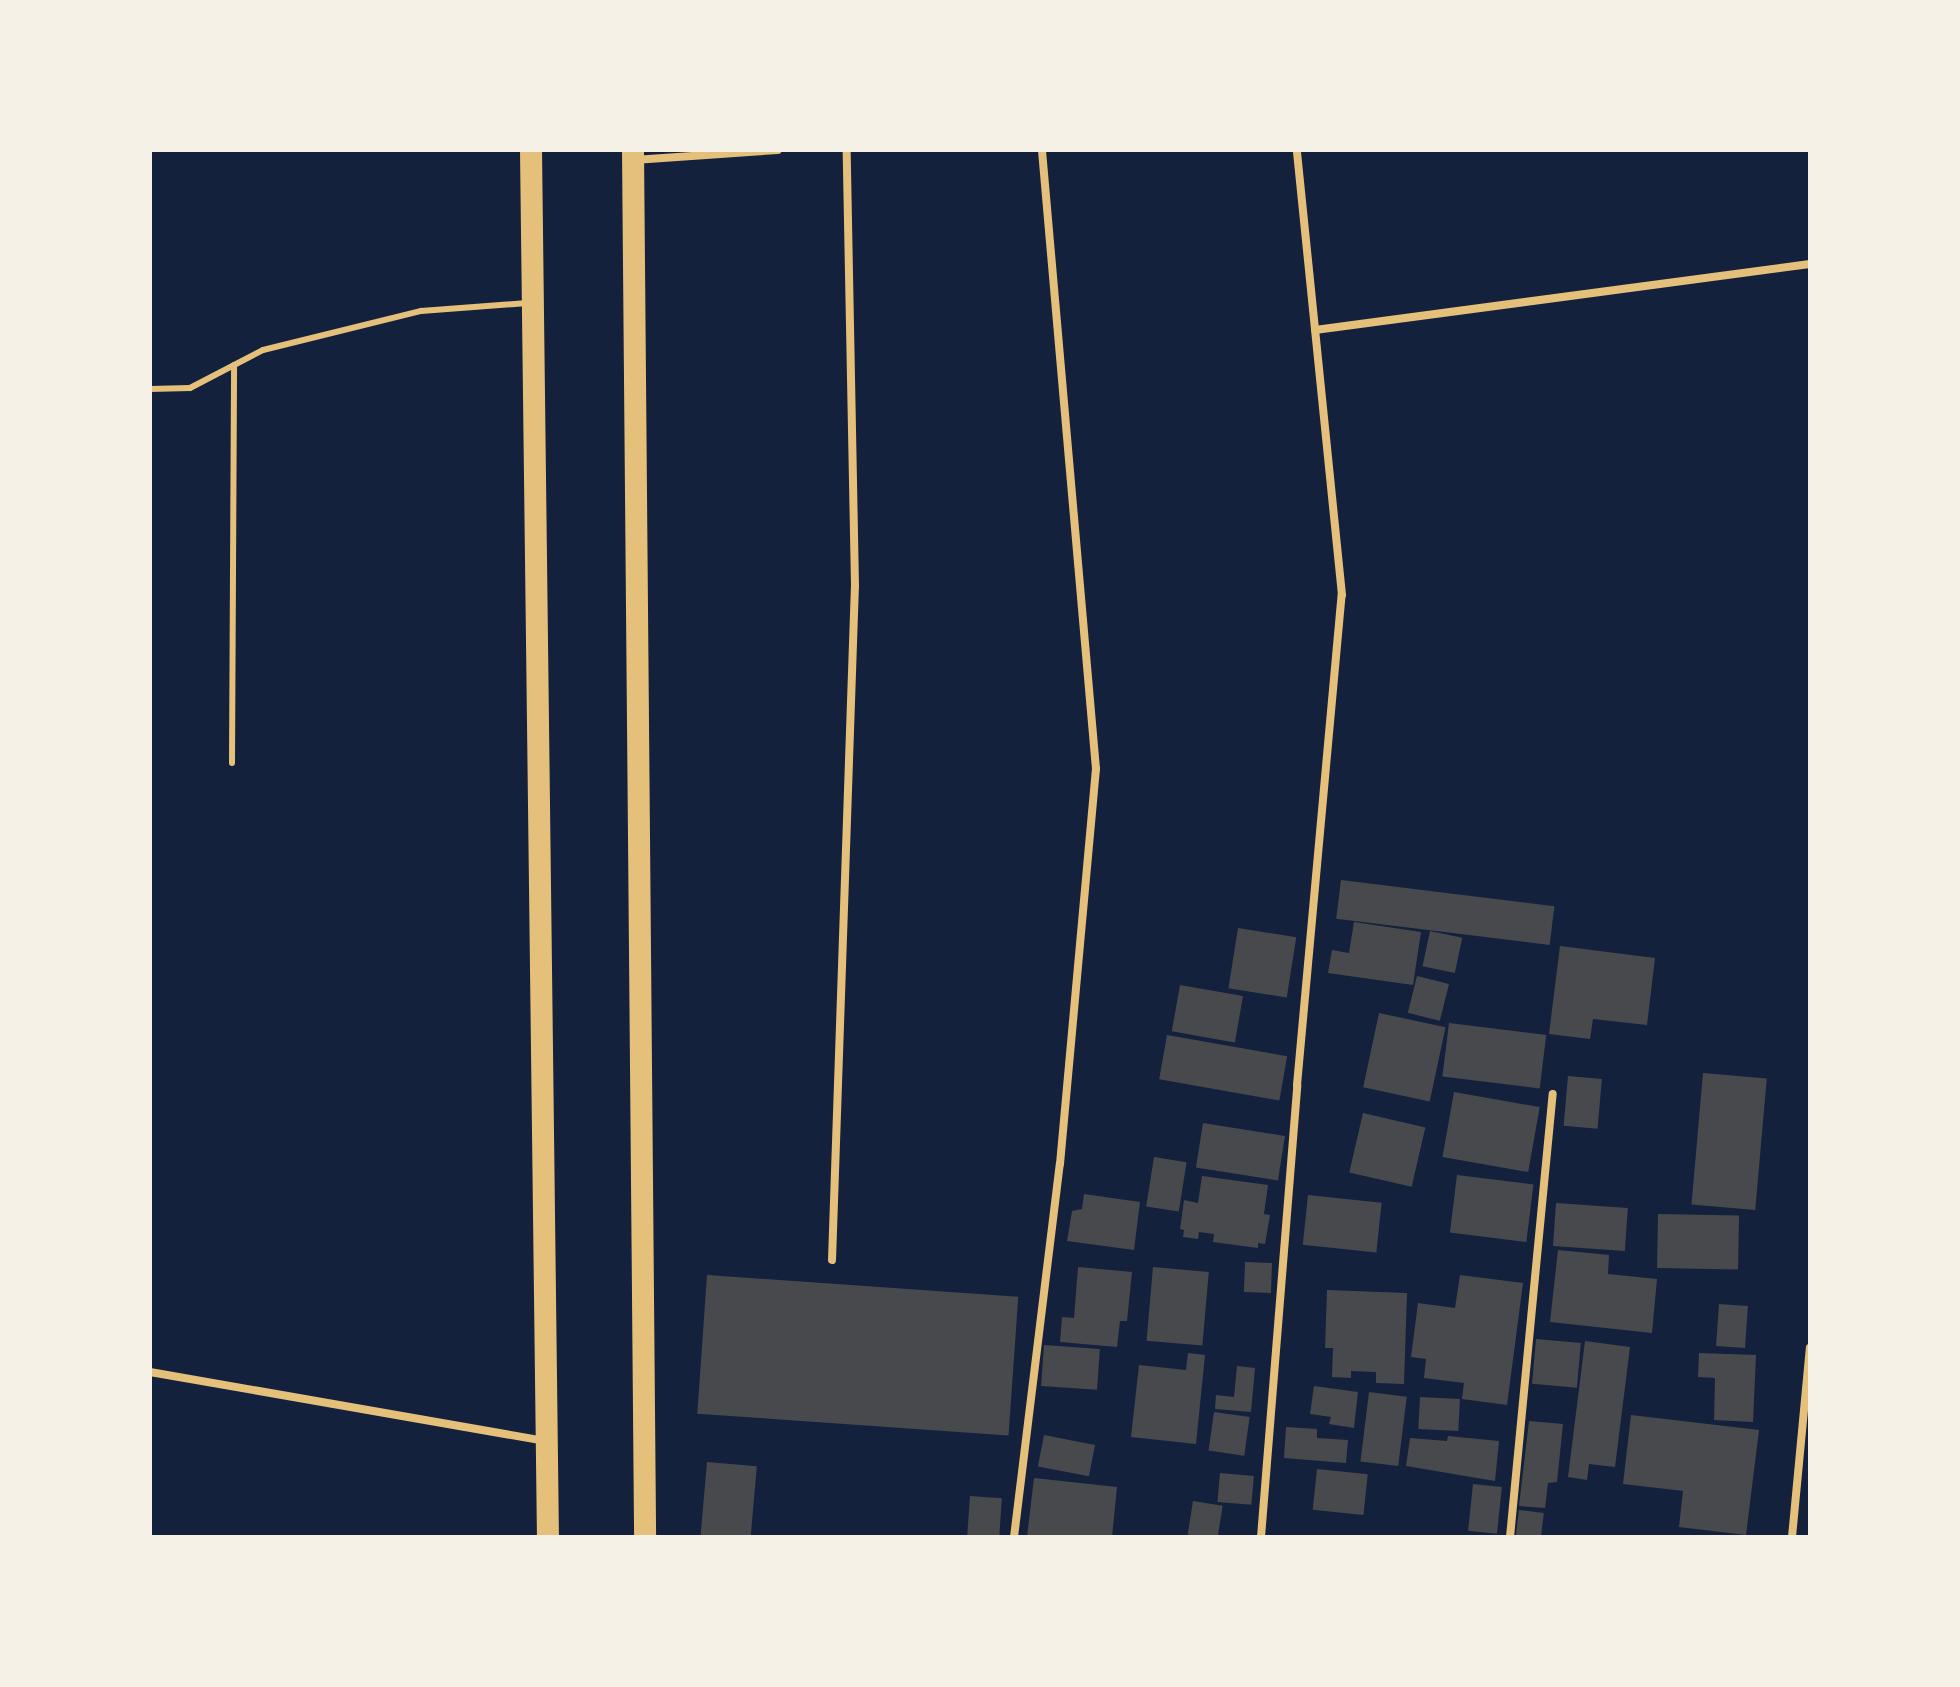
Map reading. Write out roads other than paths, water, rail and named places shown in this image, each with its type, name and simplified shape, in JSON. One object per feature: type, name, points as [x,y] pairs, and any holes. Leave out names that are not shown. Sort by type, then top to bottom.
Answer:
[{"type":"highway","points":[[531,150],[548,1537]]},
{"type":"highway","points":[[634,155],[645,1537]]},
{"type":"street","points":[[634,155],[778,150]]},
{"type":"street","points":[[832,1260],[855,586],[847,150]]},
{"type":"street","points":[[1014,1537],[1060,1164],[1096,769],[1042,150]]},
{"type":"street","points":[[1261,1537],[1297,1085],[1342,595],[1297,150]]},
{"type":"street","points":[[1315,330],[1810,264]]},
{"type":"street","points":[[1510,1537],[1553,1094]]},
{"type":"street","points":[[1792,1537],[1810,1348]]},
{"type":"street","points":[[150,1372],[547,1441]]},
{"type":"street","points":[[1800,1455],[1810,1456]]},
{"type":"lane","points":[[150,389],[190,388],[263,350],[421,311],[533,303]]},
{"type":"lane","points":[[232,763],[234,365]]}]
